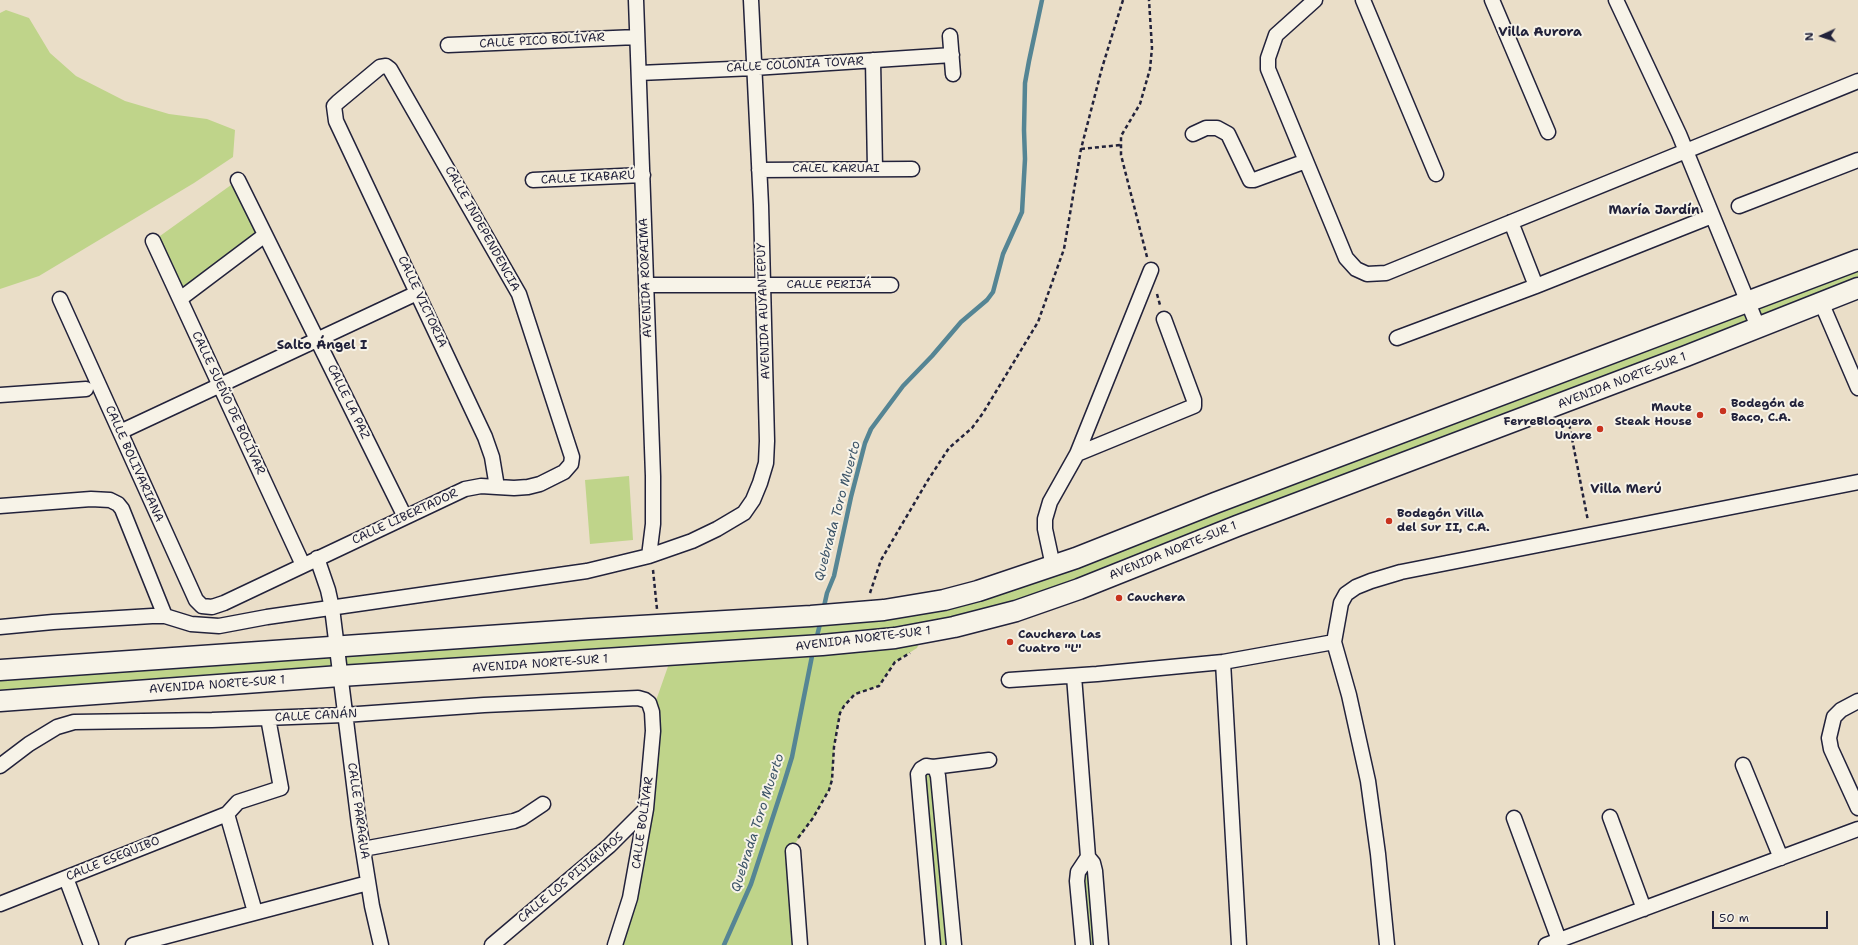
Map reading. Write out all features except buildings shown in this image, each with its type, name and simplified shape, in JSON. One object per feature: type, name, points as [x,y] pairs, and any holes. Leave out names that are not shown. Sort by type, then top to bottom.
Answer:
[{"type":"main road","points":[[0,670],[780,618],[860,612],[944,600],[978,591],[1052,566],[1858,260]]},
{"type":"main road","name":"AVENIDA NORTE-SUR 1","points":[[0,701],[340,676],[781,648],[855,642],[920,633],[1016,611],[1079,589],[1237,526],[1564,402],[1858,288]]},
{"type":"street","name":"AVENIDA RORAIMA","points":[[636,0],[653,476],[653,524],[649,556]]},
{"type":"street","name":"AVENIDA AUYANTEPUY","points":[[165,616],[191,624],[219,626],[267,617],[587,571],[649,556],[692,541],[717,529],[744,513],[753,500],[760,483],[766,463],[768,440],[759,170],[751,0]]},
{"type":"street","points":[[1315,0],[1276,35],[1268,58],[1268,69],[1346,258],[1356,269],[1367,274],[1386,273],[1858,81]]},
{"type":"street","points":[[1363,0],[1436,174]]},
{"type":"street","points":[[1492,0],[1548,132]]},
{"type":"street","points":[[1616,0],[1686,151],[1758,327]]},
{"type":"street","points":[[950,36],[953,74]]},
{"type":"street","name":"CALLE PICO BOLÍVAR","points":[[448,45],[637,37]]},
{"type":"street","name":"CALLE COLONIA TOVAR","points":[[639,73],[754,68],[952,55]]},
{"type":"street","points":[[873,60],[875,169]]},
{"type":"street","name":"CALLE INDEPENDENCIA","points":[[336,121],[334,106],[338,102],[380,67],[386,66],[390,69],[519,294],[567,444]]},
{"type":"street","name":"CALLE VICTORIA","points":[[336,121],[486,437],[492,456],[497,487]]},
{"type":"street","points":[[1193,134],[1206,128],[1217,128],[1228,134],[1250,180],[1254,180],[1306,161]]},
{"type":"street","points":[[1739,206],[1858,160]]},
{"type":"street","name":"CALEL KARUAI","points":[[759,170],[912,169]]},
{"type":"street","name":"CALLE IKABARÚ","points":[[533,180],[643,175]]},
{"type":"street","name":"CALLE LA PAZ","points":[[238,180],[405,517]]},
{"type":"street","points":[[1397,338],[1536,286],[1712,216]]},
{"type":"street","points":[[1511,222],[1536,286]]},
{"type":"street","points":[[180,299],[265,235]]},
{"type":"street","name":"CALLE SUEÑO DE BOLÍVAR","points":[[153,241],[303,565]]},
{"type":"street","points":[[1052,566],[1047,542],[1045,519],[1050,502],[1077,454],[1151,270]]},
{"type":"street","name":"CALLE PERIJÁ","points":[[647,285],[891,285]]},
{"type":"street","points":[[120,432],[417,293]]},
{"type":"street","name":"CALLE BOLIVARIANA","points":[[60,299],[196,600],[202,606],[212,607],[224,603]]},
{"type":"street","points":[[1821,302],[1858,388]]},
{"type":"street","points":[[1077,454],[1194,406],[1194,400],[1164,319]]},
{"type":"street","points":[[0,395],[86,389]]},
{"type":"street","name":"CALLE LIBERTADOR","points":[[224,603],[465,489],[481,486],[528,487],[540,484],[564,472],[571,464],[572,457],[567,444]]},
{"type":"street","points":[[1387,945],[1378,854],[1368,781],[1350,702],[1334,642],[1341,603],[1346,594],[1356,587],[1366,583],[1401,572],[1858,482]]},
{"type":"street","points":[[0,506],[91,499],[110,500],[118,504],[122,509],[165,616],[53,622],[0,627]]},
{"type":"street","name":"CALLE PARAGUA","points":[[317,558],[328,590],[332,608],[344,715],[363,849],[368,883],[381,945]]},
{"type":"street","points":[[1009,680],[1074,676],[1223,662],[1334,642]]},
{"type":"street","points":[[1223,662],[1239,945]]},
{"type":"street","points":[[1074,676],[1088,857],[1093,863],[1095,871],[1101,945]]},
{"type":"street","name":"CALLE CANÁN","points":[[0,766],[29,744],[57,727],[74,722],[268,718],[638,698],[645,700]]},
{"type":"street","name":"CALLE BOLÍVAR","points":[[615,945],[630,898],[646,809],[654,731],[652,712],[649,703],[645,700]]},
{"type":"street","points":[[1858,701],[1841,710],[1834,717],[1829,738],[1832,749],[1858,808]]},
{"type":"street","points":[[255,912],[227,814],[238,802],[281,788],[268,718]]},
{"type":"street","points":[[933,945],[918,774],[921,768],[989,760]]},
{"type":"street","points":[[1743,765],[1781,858]]},
{"type":"street","points":[[932,767],[936,770],[938,776],[954,945]]},
{"type":"street","points":[[363,849],[514,822],[543,804]]},
{"type":"street","name":"CALLE LOS PIJIGUAOS","points":[[492,945],[609,846],[646,809]]},
{"type":"street","name":"CALLE ESEQUIBO","points":[[0,904],[227,814]]},
{"type":"street","points":[[1610,817],[1644,909]]},
{"type":"street","points":[[1514,818],[1559,940]]},
{"type":"street","points":[[1546,945],[1858,829]]},
{"type":"street","points":[[793,851],[800,945]]},
{"type":"street","points":[[1083,945],[1078,872],[1088,857]]},
{"type":"street","points":[[66,878],[91,945]]},
{"type":"street","points":[[133,945],[368,883]]},
{"type":"street","points":[[928,898],[950,896]]},
{"type":"path","points":[[860,612],[877,572],[903,521],[949,448],[972,428],[983,413],[1038,322],[1064,249],[1081,149],[1102,68],[1123,0]]},
{"type":"path","points":[[1149,0],[1152,48],[1150,69],[1140,104],[1121,136],[1120,145],[1121,155],[1164,319]]},
{"type":"path","points":[[1081,149],[1120,145]]},
{"type":"path","points":[[1564,402],[1590,535]]},
{"type":"path","points":[[649,556],[654,576],[657,625]]},
{"type":"path","points":[[793,851],[797,840],[813,818],[832,780],[834,747],[840,713],[844,706],[856,694],[879,686],[894,662],[916,648],[920,641],[920,633]]},
{"type":"green space","points":[[6,10],[29,18],[50,53],[76,76],[125,101],[169,114],[207,119],[235,130],[233,157],[194,183],[39,276],[0,289],[0,13]]},
{"type":"green space","points":[[238,180],[265,235],[180,299],[153,241]]},
{"type":"green space","points":[[1858,260],[1858,288],[920,641],[917,648],[895,662],[879,686],[855,694],[848,700],[840,713],[834,747],[832,780],[829,790],[813,818],[794,845],[800,945],[615,945],[630,898],[652,712],[672,655],[0,701],[0,670],[944,600]]},
{"type":"green space","points":[[629,476],[633,540],[590,544],[585,480]]},
{"type":"green space","points":[[933,767],[954,945],[933,945],[921,769]]},
{"type":"green space","points":[[1088,857],[1101,945],[1083,945],[1082,865]]},
{"type":"waterway","name":"Quebrada Toro Muerto","points":[[823,611],[827,593],[834,576],[851,497],[865,443],[871,429],[903,386],[932,356],[961,322],[987,300],[993,292],[1003,254],[1022,212],[1025,159],[1025,83],[1042,0]]},
{"type":"waterway","name":"Quebrada Toro Muerto","points":[[816,640],[821,620]]},
{"type":"waterway","name":"Quebrada Toro Muerto","points":[[724,945],[751,884],[792,757],[813,651]]},
{"type":"place","name":"Bodegón de Baco, C.A.","points":[[1723,411]]},
{"type":"place","name":"Maute Steak House","points":[[1700,415]]},
{"type":"place","name":"FerreBloquera Unare","points":[[1600,429]]},
{"type":"place","name":"Bodegón Villa del Sur II, C.A.","points":[[1389,521]]},
{"type":"place","name":"Cauchera","points":[[1119,598]]},
{"type":"place","name":"Cauchera Las Cuatro \"L\"","points":[[1010,642]]},
{"type":"district","name":"Villa Aurora","points":[[1540,33]]},
{"type":"district","name":"María Jardín","points":[[1654,211]]},
{"type":"district","name":"Salto Ángel I","points":[[322,346]]},
{"type":"district","name":"Villa Merú","points":[[1626,490]]}]
